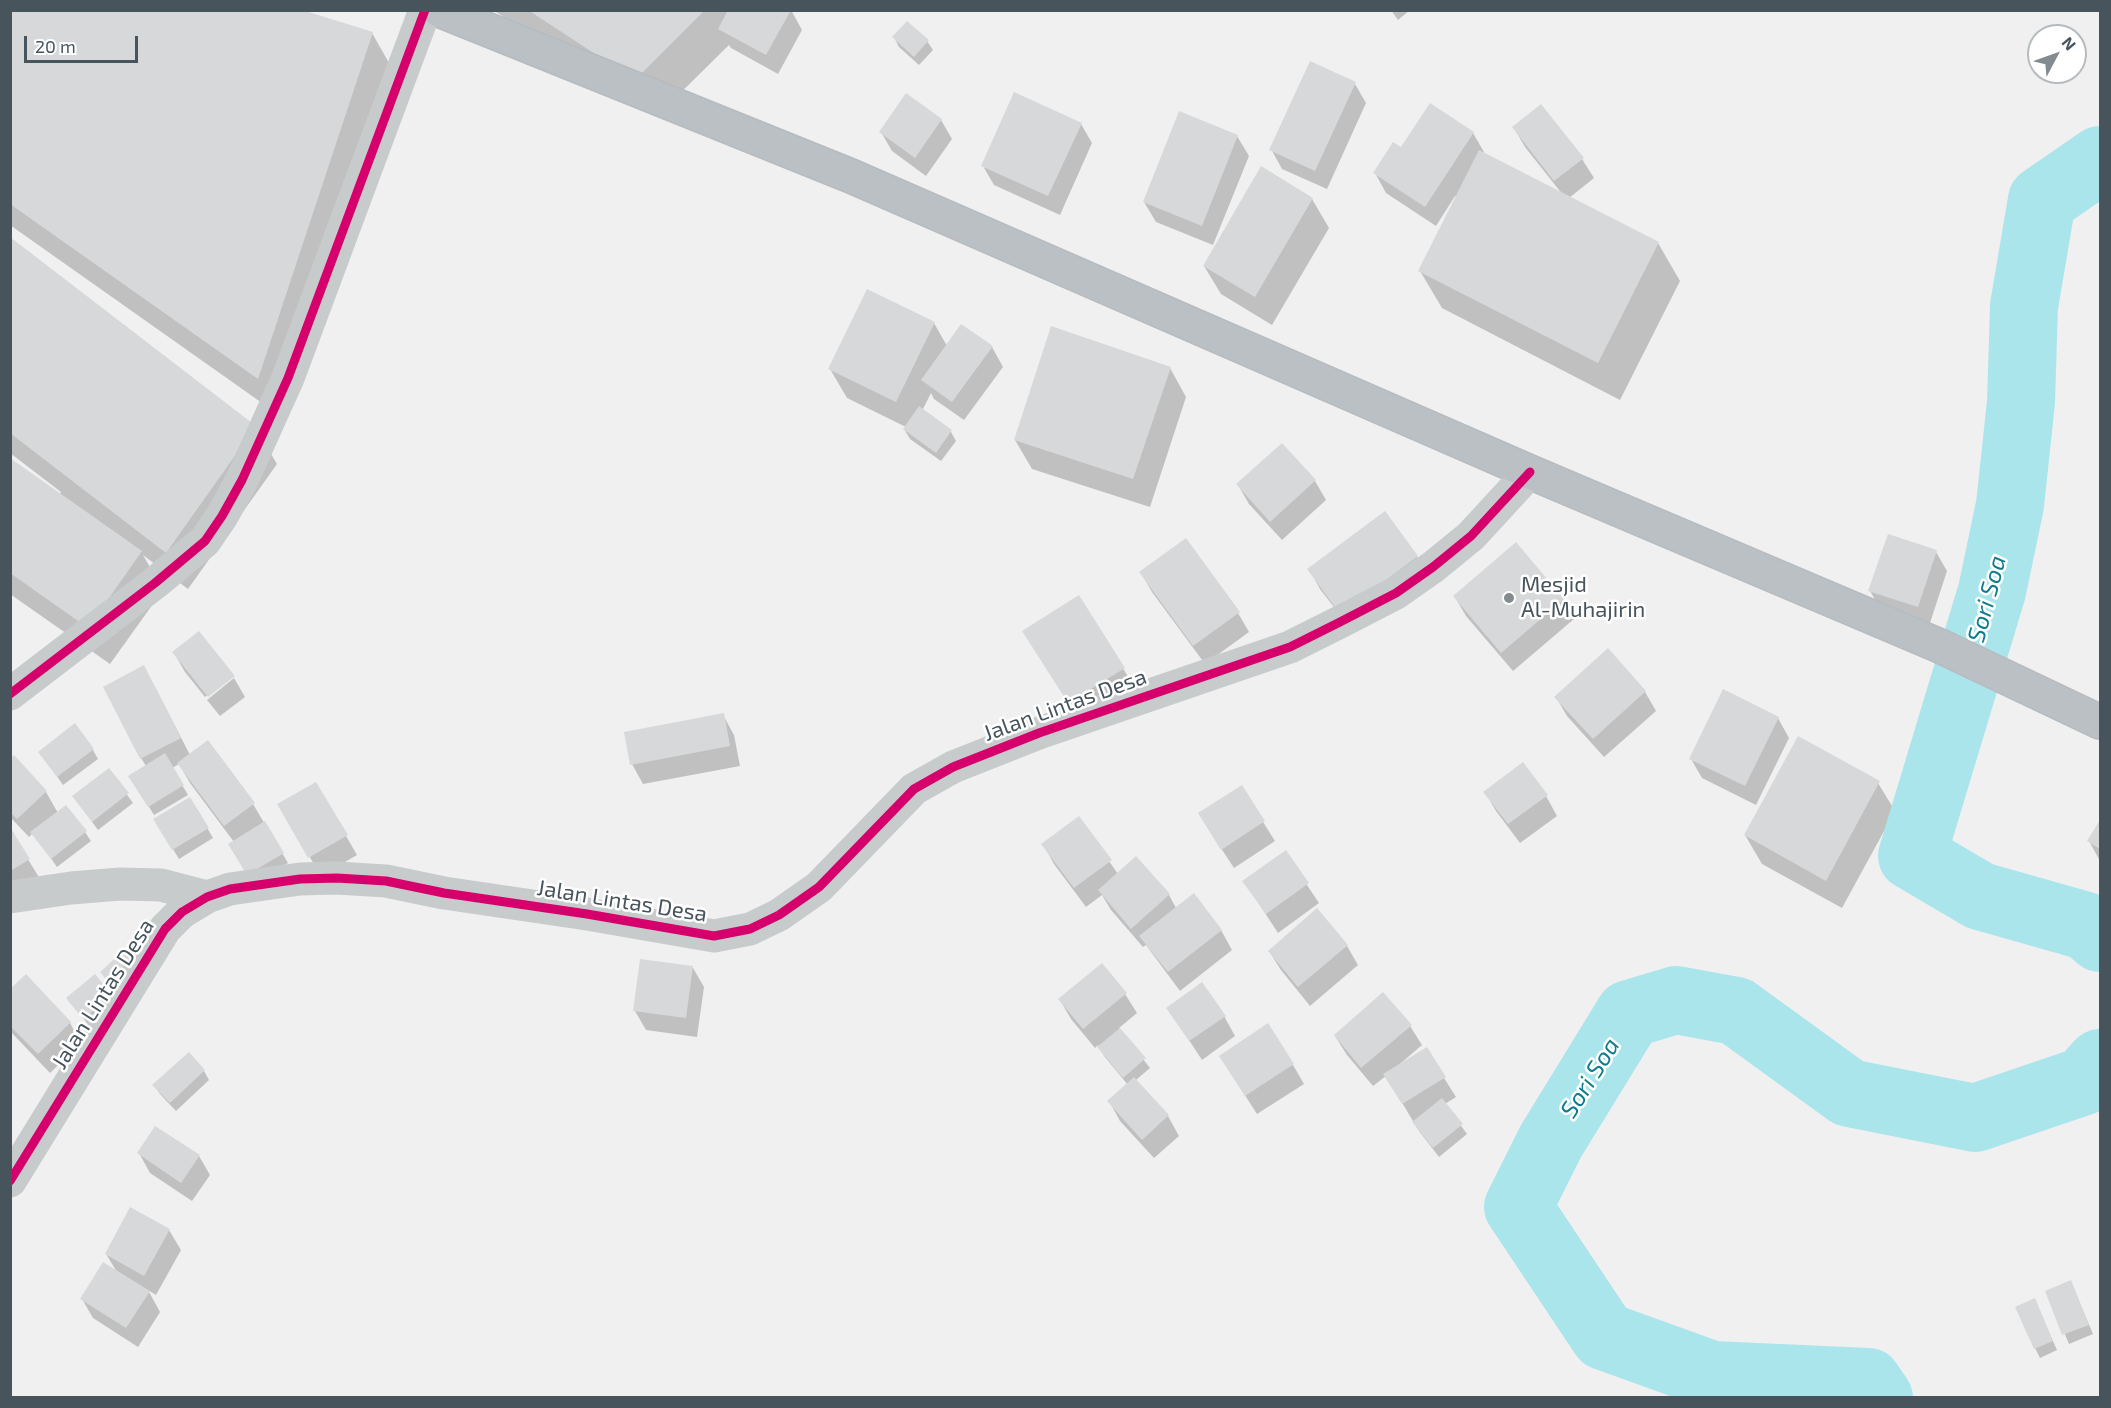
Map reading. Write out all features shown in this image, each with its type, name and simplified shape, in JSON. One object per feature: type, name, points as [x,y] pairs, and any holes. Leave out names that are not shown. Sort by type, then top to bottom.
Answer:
[{"type":"highway","points":[[439,10],[851,176],[1530,472],[1940,646],[2100,722]]},
{"type":"street","points":[[10,694],[155,583],[205,541],[222,516],[242,480],[288,378],[425,10]]},
{"type":"street","name":"Jalan Lintas Desa","points":[[10,1181],[165,929],[182,912],[207,897],[230,889],[300,879],[386,880],[444,893],[714,936],[750,929],[780,915],[819,887],[914,789],[953,767],[1018,741],[1290,647],[1340,622],[1396,593],[1433,567],[1472,536],[1530,472]]},
{"type":"street","points":[[10,897],[120,884],[160,885],[207,897]]},
{"type":"building","points":[[10,10],[302,10],[373,32],[258,379],[10,204]]},
{"type":"building","points":[[528,10],[705,10],[635,80]]},
{"type":"building","points":[[728,10],[791,10],[766,55],[718,29]]},
{"type":"building","points":[[907,21],[929,40],[914,57],[892,37]]},
{"type":"building","points":[[1310,61],[1356,82],[1315,171],[1269,150]]},
{"type":"building","points":[[1014,92],[1082,123],[1048,196],[981,166]]},
{"type":"building","points":[[906,93],[942,119],[915,158],[879,132]]},
{"type":"building","points":[[1430,103],[1474,132],[1425,207],[1373,173],[1393,142],[1401,147]]},
{"type":"building","points":[[1541,104],[1584,158],[1554,181],[1512,127]]},
{"type":"building","points":[[1179,111],[1238,135],[1202,226],[1143,202]]},
{"type":"building","points":[[1479,150],[1659,242],[1598,363],[1418,271]]},
{"type":"building","points":[[1261,166],[1313,198],[1255,297],[1203,266]]},
{"type":"building","points":[[10,237],[256,426],[166,553],[10,433]]},
{"type":"building","points":[[867,289],[935,322],[896,402],[828,369]]},
{"type":"building","points":[[961,324],[993,346],[952,402],[921,380]]},
{"type":"building","points":[[1051,326],[1171,367],[1133,479],[1014,440]]},
{"type":"building","points":[[919,406],[952,430],[936,453],[903,429]]},
{"type":"building","points":[[1282,443],[1316,480],[1270,522],[1236,484]]},
{"type":"building","points":[[10,458],[142,551],[88,628],[10,573]]},
{"type":"building","points":[[1385,511],[1418,556],[1340,614],[1307,569]]},
{"type":"building","points":[[1888,534],[1937,550],[1918,607],[1868,591]]},
{"type":"building","points":[[1186,538],[1240,612],[1193,646],[1139,572]]},
{"type":"building","name":"Mesjid Al-Muhajirin","points":[[1516,542],[1564,599],[1501,653],[1453,596]]},
{"type":"building","points":[[1079,595],[1125,668],[1068,703],[1022,631]]},
{"type":"building","points":[[199,631],[235,676],[208,697],[172,652]]},
{"type":"building","points":[[1608,648],[1646,691],[1593,739],[1554,697]]},
{"type":"building","points":[[144,665],[181,738],[140,759],[103,687]]},
{"type":"building","points":[[1723,689],[1779,717],[1745,786],[1689,759]]},
{"type":"building","points":[[724,713],[730,746],[630,765],[624,732]]},
{"type":"building","points":[[75,723],[94,749],[57,777],[38,752]]},
{"type":"building","points":[[1798,736],[1880,781],[1826,881],[1744,835]]},
{"type":"building","points":[[208,740],[255,803],[224,826],[177,763]]},
{"type":"building","points":[[165,753],[184,785],[148,807],[128,776]]},
{"type":"building","points":[[14,755],[47,791],[17,819],[10,812],[10,759]]},
{"type":"building","points":[[1523,762],[1548,795],[1508,824],[1483,792]]},
{"type":"building","points":[[109,768],[129,793],[92,822],[72,796]]},
{"type":"building","points":[[316,782],[348,835],[308,858],[277,804]]},
{"type":"building","points":[[1242,785],[1265,821],[1221,850],[1198,813]]},
{"type":"building","points":[[190,797],[209,828],[172,850],[153,819]]},
{"type":"building","points":[[66,805],[87,831],[51,859],[30,832]]},
{"type":"building","points":[[1079,816],[1112,860],[1074,888],[1041,844]]},
{"type":"building","points":[[2100,820],[2100,849],[2087,841]]},
{"type":"building","points":[[265,821],[284,853],[247,875],[228,844]]},
{"type":"building","points":[[10,827],[30,859],[10,871]]},
{"type":"building","points":[[1286,850],[1309,883],[1266,914],[1242,881]]},
{"type":"building","points":[[1136,856],[1170,894],[1131,929],[1098,890]]},
{"type":"building","points":[[1194,893],[1222,930],[1168,972],[1139,936]]},
{"type":"building","points":[[1317,908],[1348,945],[1298,987],[1268,951]]},
{"type":"building","points":[[123,951],[137,967],[113,988],[100,972]]},
{"type":"building","points":[[640,959],[693,966],[686,1018],[633,1011]]},
{"type":"building","points":[[1102,963],[1127,993],[1083,1029],[1058,999]]},
{"type":"building","points":[[26,974],[71,1022],[38,1054],[10,1026],[10,989]]},
{"type":"building","points":[[95,974],[112,995],[83,1019],[66,998]]},
{"type":"building","points":[[1202,982],[1226,1016],[1189,1041],[1166,1008]]},
{"type":"building","points":[[1383,992],[1412,1025],[1361,1068],[1334,1035]]},
{"type":"building","points":[[1268,1023],[1294,1064],[1245,1096],[1219,1056]]},
{"type":"building","points":[[1120,1028],[1146,1058],[1123,1078],[1097,1047]]},
{"type":"building","points":[[1427,1047],[1446,1077],[1402,1104],[1383,1074]]},
{"type":"building","points":[[189,1052],[205,1070],[170,1103],[152,1085]]},
{"type":"building","points":[[1134,1077],[1169,1115],[1142,1140],[1107,1101]]},
{"type":"building","points":[[1442,1098],[1463,1124],[1433,1148],[1412,1122]]},
{"type":"building","points":[[155,1126],[200,1155],[181,1183],[137,1153]]},
{"type":"building","points":[[130,1207],[170,1229],[144,1276],[105,1254]]},
{"type":"building","points":[[103,1262],[150,1291],[126,1328],[80,1299]]},
{"type":"building","points":[[2071,1280],[2089,1325],[2062,1335],[2045,1291]]},
{"type":"building","points":[[2035,1298],[2053,1341],[2034,1349],[2015,1307]]},
{"type":"waterway","name":"Sori Soa","points":[[2100,160],[2042,200],[2024,306],[2021,402],[2010,505],[1992,591],[1912,856],[1980,896],[2086,926],[2100,938]]},
{"type":"waterway","name":"Sori Soa","points":[[1879,1398],[1868,1382],[1712,1375],[1604,1336],[1518,1207],[1551,1141],[1629,1014],[1676,1000],[1736,1011],[1849,1093],[1975,1118],[2084,1081],[2100,1063]]},
{"type":"cycle path","points":[[10,694],[155,583],[205,541],[222,516],[242,480],[288,378],[425,10]]},
{"type":"cycle path","points":[[10,1181],[165,929],[182,912],[207,897],[230,889],[300,879],[337,878],[386,881],[444,893],[714,936],[750,929],[779,915],[819,887],[914,789],[953,767],[1039,733],[1290,647],[1340,622],[1396,593],[1433,567],[1471,536],[1530,472]]},
{"type":"place","name":"Mesjid Al-Muhajirin","points":[[1509,598]]}]
